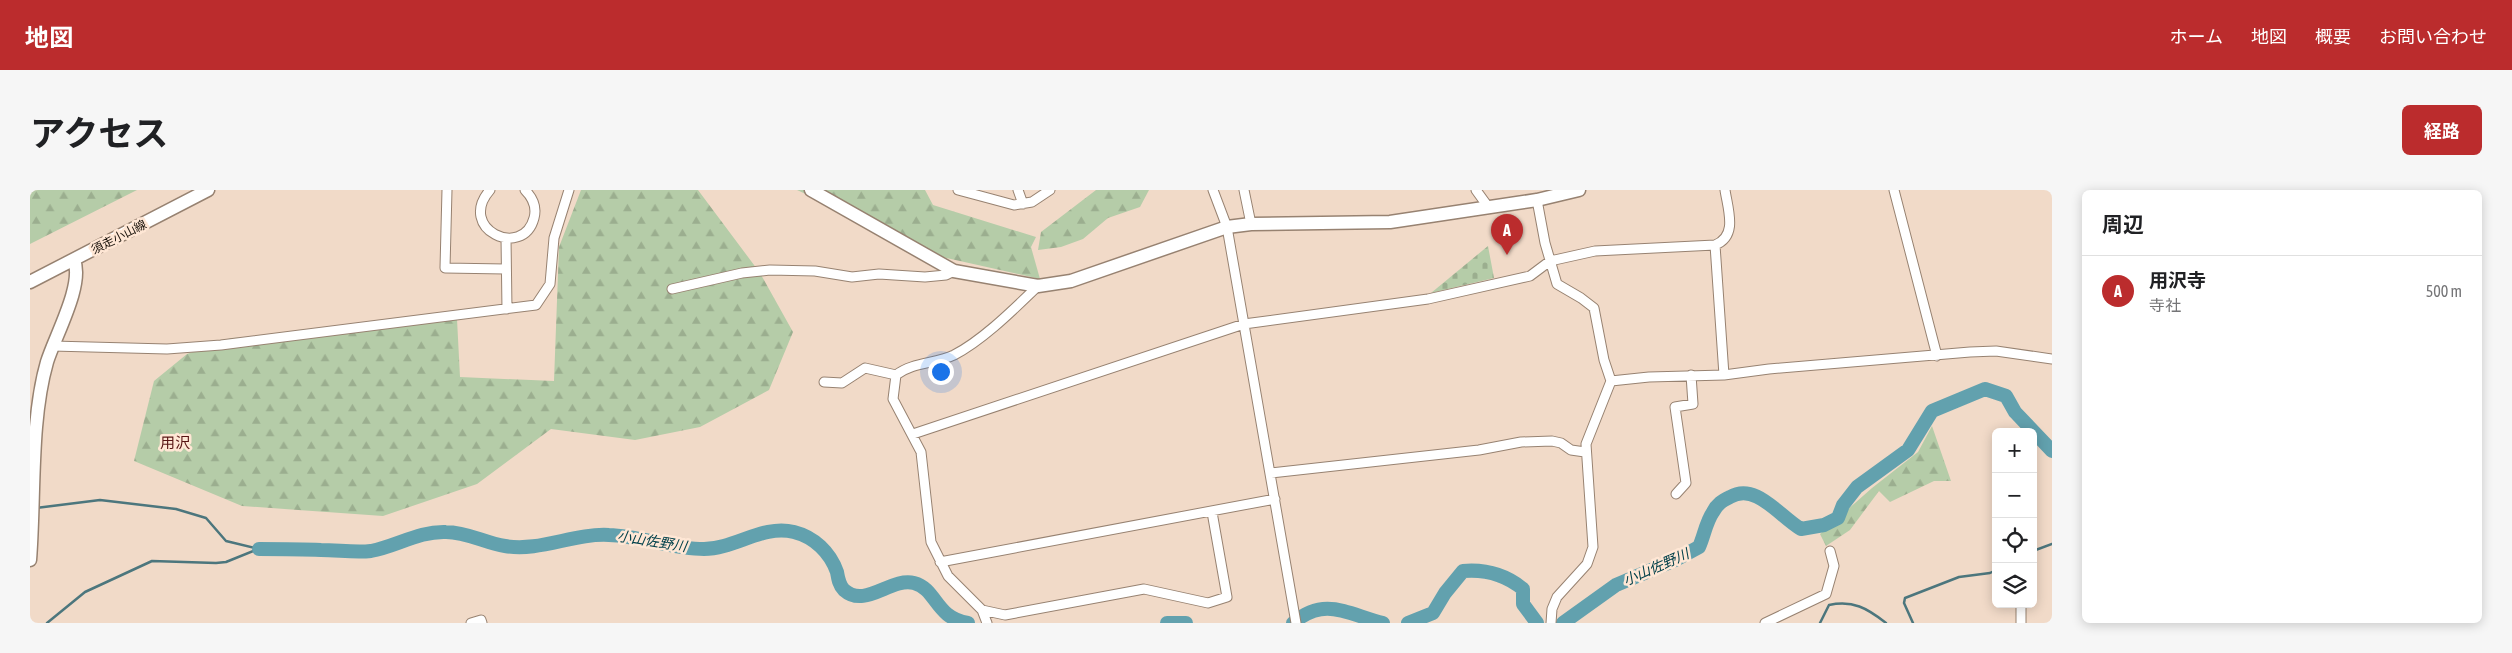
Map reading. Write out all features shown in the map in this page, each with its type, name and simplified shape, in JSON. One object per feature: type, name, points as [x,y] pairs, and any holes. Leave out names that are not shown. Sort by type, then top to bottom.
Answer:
[{"type":"street","name":"須走小山線","points":[[30,282],[208,190]]},
{"type":"street","points":[[447,190],[446,268],[505,269]]},
{"type":"street","points":[[490,190],[484,197],[481,215],[489,231],[506,238],[523,234],[534,220],[534,203],[525,190]]},
{"type":"street","points":[[52,346],[167,349],[222,345],[536,305],[550,284],[554,238],[569,190]]},
{"type":"street","points":[[810,190],[954,271],[1038,286],[1071,281],[1227,228],[1251,224],[1390,222],[1537,200],[1579,190]]},
{"type":"street","points":[[958,190],[1005,203],[1023,204],[1032,202],[1050,190]]},
{"type":"street","points":[[1018,190],[1023,204]]},
{"type":"street","points":[[1213,190],[1227,228],[1296,623]]},
{"type":"street","points":[[1244,190],[1251,224]]},
{"type":"street","points":[[1476,190],[1489,208]]},
{"type":"street","points":[[913,434],[1244,324],[1428,299],[1530,276],[1550,261],[1595,251],[1715,245],[1727,238],[1730,231],[1725,190]]},
{"type":"street","points":[[1894,190],[1937,356]]},
{"type":"street","points":[[1537,200],[1557,284],[1594,308],[1602,352],[1611,381],[1586,444],[1585,452],[1593,547],[1587,564],[1557,597],[1551,620]]},
{"type":"street","points":[[506,238],[507,308]]},
{"type":"street","points":[[1715,245],[1724,375]]},
{"type":"street","points":[[30,560],[37,411],[42,377],[74,284],[77,269],[74,260]]},
{"type":"street","points":[[672,289],[742,273],[770,270],[815,271],[852,277],[879,274],[925,277],[946,275],[954,271]]},
{"type":"street","points":[[824,382],[842,383],[865,368],[896,375],[921,363],[952,356],[970,346],[1038,286]]},
{"type":"street","points":[[1611,381],[1649,376],[1724,375],[1769,369],[1996,351],[2052,359]]},
{"type":"street","points":[[896,375],[893,399],[921,452],[931,542],[948,576],[984,616],[1005,615],[1144,589],[1208,603],[1227,597],[1212,512]]},
{"type":"street","points":[[1676,494],[1686,483],[1675,407],[1693,404],[1691,375]]},
{"type":"street","points":[[1271,473],[1480,450],[1521,442],[1552,440],[1561,443],[1571,450],[1585,452]]},
{"type":"street","points":[[940,562],[1275,500]]},
{"type":"street","points":[[1765,623],[1826,594],[1834,566],[1830,551]]},
{"type":"street","points":[[2021,608],[2021,623]]},
{"type":"street","points":[[471,623],[481,620],[482,623]]},
{"type":"green space","points":[[30,190],[137,190],[30,244]]},
{"type":"green space","points":[[581,190],[698,190],[760,273],[793,332],[769,390],[700,427],[635,440],[551,429],[477,484],[383,516],[242,506],[134,461],[154,381],[187,354],[231,338],[348,333],[457,319],[460,377],[554,381],[559,247]]},
{"type":"green space","points":[[797,190],[925,190],[933,205],[1036,237],[1031,247],[1040,279],[942,257]]},
{"type":"green space","points":[[1096,190],[1149,190],[1140,207],[1108,218],[1083,239],[1061,247],[1038,250],[1041,232]]},
{"type":"green space","points":[[1488,246],[1494,278],[1431,293]]},
{"type":"green space","points":[[1932,426],[1951,481],[1934,481],[1890,502],[1879,491],[1850,530],[1826,546],[1820,534],[1872,488],[1918,452]]},
{"type":"waterway","name":"小山佐野川","points":[[1563,623],[1616,585],[1675,560],[1699,547],[1715,509],[1720,503],[1730,497],[1740,494],[1758,497],[1801,529],[1824,525],[1838,518],[1843,505],[1857,487],[1908,450],[1932,411],[1985,389],[2006,396],[2015,412],[2052,451]]},
{"type":"waterway","points":[[36,508],[100,500],[176,509],[206,518],[226,541],[259,549]]},
{"type":"waterway","name":"小山佐野川","points":[[259,549],[371,551],[436,532],[454,532],[498,545],[518,547],[531,547],[583,537],[609,535],[680,547],[704,549],[727,545],[771,531],[783,530],[801,534],[820,546],[834,565],[842,588],[852,595],[869,595],[896,584],[914,583],[928,591],[942,610],[957,620],[968,623]]},
{"type":"waterway","points":[[2037,550],[2052,544]]},
{"type":"waterway","points":[[47,623],[85,592],[152,561],[226,562],[258,549]]},
{"type":"waterway","name":"小山佐野川","points":[[1408,623],[1433,613],[1445,593],[1463,571],[1488,572],[1516,584],[1523,589],[1523,604],[1537,623]]},
{"type":"waterway","points":[[1913,623],[1904,603],[1905,598],[1959,577],[1992,572]]},
{"type":"waterway","points":[[1820,623],[1829,605],[1838,604],[1859,606],[1886,623]]},
{"type":"waterway","name":"小山佐野川","points":[[1293,623],[1316,610],[1326,609],[1347,612],[1383,623]]},
{"type":"waterway","name":"小山佐野川","points":[[1167,623],[1186,623]]},
{"type":"place","name":"用沢寺","points":[[1507,255]]},
{"type":"district","name":"用沢","points":[[175,443]]}]
